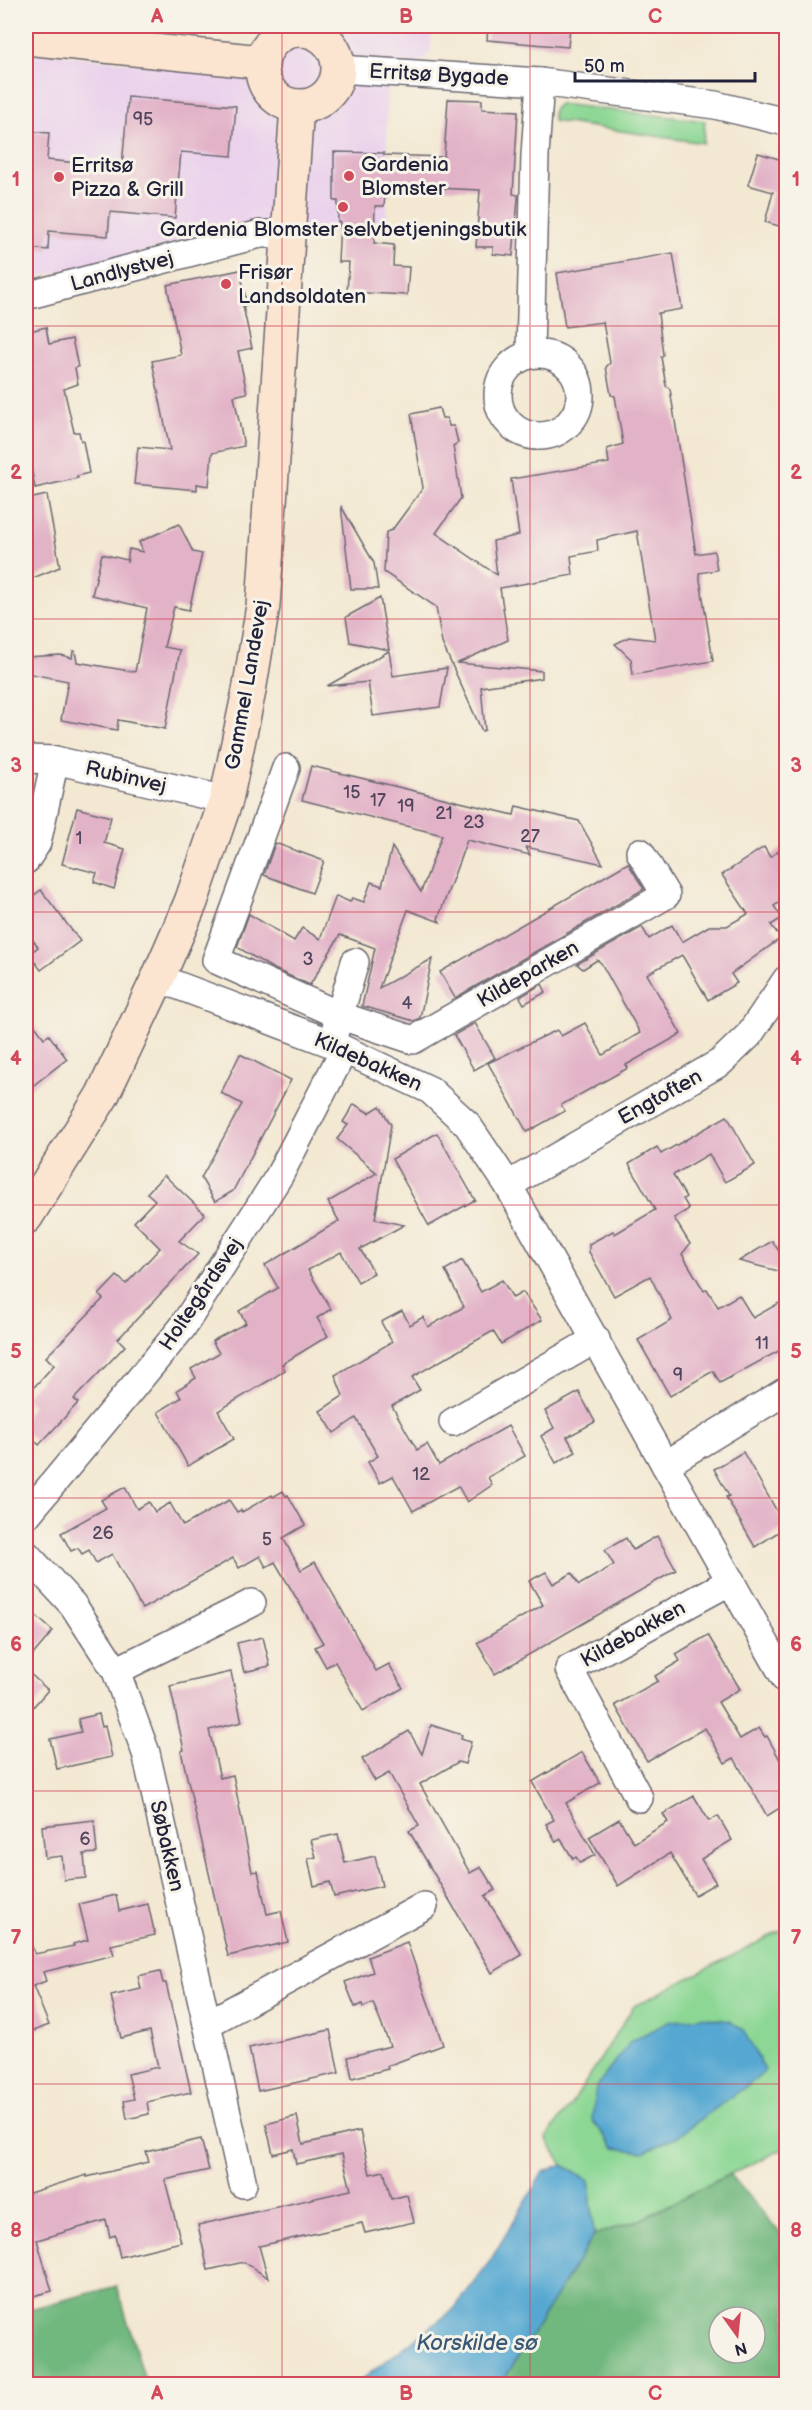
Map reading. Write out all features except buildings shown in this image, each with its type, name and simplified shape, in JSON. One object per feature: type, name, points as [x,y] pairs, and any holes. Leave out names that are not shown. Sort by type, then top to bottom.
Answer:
[{"type":"street","points":[[303,28],[317,34],[328,43],[335,55],[338,69],[329,92],[320,100],[309,105],[297,106],[282,102],[270,92],[263,78],[262,62],[267,49],[276,39],[303,28]]},
{"type":"street","points":[[26,38],[262,62]]},
{"type":"street","name":"Erritsø Bygade","points":[[338,69],[540,82],[715,105],[786,122]]},
{"type":"street","name":"Erritsø Bygade","points":[[530,353],[540,82]]},
{"type":"street","name":"Gammel Landevej","points":[[26,1217],[102,1096],[191,902],[226,800],[249,691],[263,606],[297,106]]},
{"type":"street","name":"Landlystvej","points":[[26,296],[260,234],[289,234]]},
{"type":"street","name":"Rubinvej","points":[[26,759],[55,760],[226,800]]},
{"type":"street","points":[[26,860],[37,843],[55,760]]},
{"type":"street","name":"Kildeparken","points":[[286,768],[216,960],[341,1016],[414,1040],[666,895],[640,852]]},
{"type":"street","points":[[337,1047],[341,1016],[355,962]]},
{"type":"street","name":"Kildebakken","points":[[158,978],[337,1047],[430,1090],[467,1124],[508,1185],[786,1680]]},
{"type":"street","name":"Engtoften","points":[[508,1185],[721,1062],[749,1035],[786,980]]},
{"type":"street","name":"Holtegårdsvej","points":[[26,1516],[182,1328],[279,1176],[337,1047]]},
{"type":"street","points":[[453,1422],[596,1339]]},
{"type":"street","points":[[665,1465],[786,1391]]},
{"type":"street","name":"Søbakken","points":[[26,1554],[73,1605],[116,1671],[146,1753],[243,2184]]},
{"type":"street","name":"Kildebakken","points":[[639,1798],[569,1669],[731,1581]]},
{"type":"street","points":[[116,1671],[252,1603]]},
{"type":"street","points":[[207,2024],[424,1906]]},
{"type":"shaded area","points":[[173,26],[240,26],[229,34]]},
{"type":"shaded area","points":[[311,26],[433,26],[430,53],[387,92],[387,233],[315,232],[263,222],[26,280],[26,51],[233,74]]},
{"type":"green space","points":[[559,104],[705,121],[703,143],[553,121],[553,110]]},
{"type":"green space","points":[[786,1928],[786,2148],[638,2221],[594,2235],[589,2180],[563,2165],[546,2138],[573,2102],[634,2006]]},
{"type":"green space","points":[[730,2174],[786,2240],[786,2384],[501,2384],[594,2235],[638,2221]]},
{"type":"green space","points":[[117,2286],[146,2384],[26,2384],[26,2310]]},
{"type":"water","points":[[702,2017],[730,2021],[743,2030],[765,2070],[759,2077],[675,2138],[643,2152],[614,2148],[592,2120],[596,2087],[631,2041],[668,2022]]},
{"type":"water","name":"Korskilde sø","points":[[563,2165],[589,2180],[594,2235],[501,2384],[356,2384],[454,2309],[490,2261],[543,2172]]},
{"type":"place","name":"Gardenia Blomster","points":[[349,176]]},
{"type":"place","name":"Erritsø Pizza & Grill","points":[[59,177]]},
{"type":"place","name":"Gardenia Blomster selvbetjeningsbutik","points":[[343,207]]},
{"type":"place","name":"Frisør Landsoldaten","points":[[226,284]]}]
